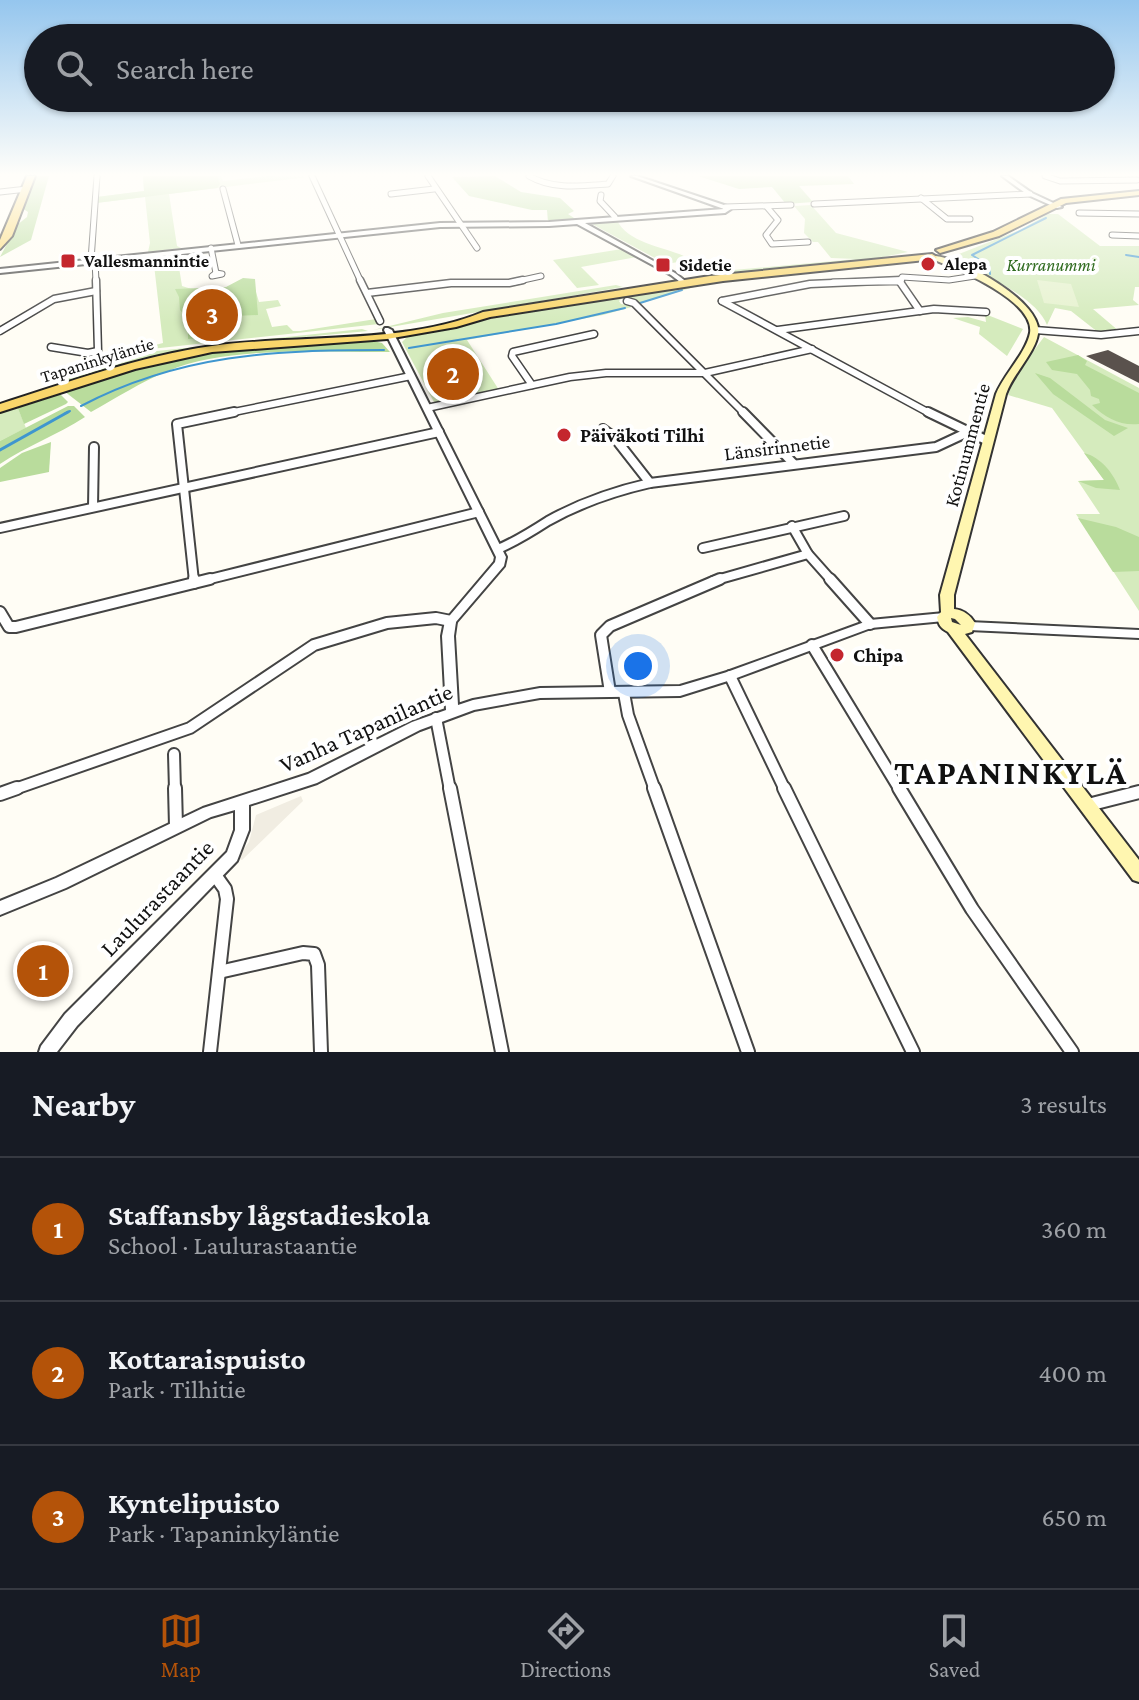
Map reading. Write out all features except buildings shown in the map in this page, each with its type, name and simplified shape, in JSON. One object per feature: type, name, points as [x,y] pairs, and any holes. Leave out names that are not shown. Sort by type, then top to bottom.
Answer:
[{"type":"main road","points":[[0,246],[12,225]]},
{"type":"main road","name":"Tapaninkyläntie","points":[[0,408],[181,355],[239,346],[300,342],[684,283],[938,255],[1002,236],[1022,225]]},
{"type":"main road","points":[[0,239],[11,228]]},
{"type":"main road","points":[[938,255],[1022,305],[1034,320],[1035,330]]},
{"type":"main road","name":"Kotinummentie","points":[[1035,330],[1006,377],[988,441],[951,589],[956,622],[979,661],[1139,874]]},
{"type":"street","points":[[51,347],[88,353],[98,351],[93,260],[95,225]]},
{"type":"street","points":[[233,225],[238,245]]},
{"type":"street","points":[[337,225],[343,248],[498,549],[500,563],[451,621],[448,636],[452,712]]},
{"type":"street","points":[[0,271],[437,225]]},
{"type":"street","points":[[461,225],[477,248]]},
{"type":"street","points":[[583,225],[684,283]]},
{"type":"street","points":[[774,225],[766,235],[772,244],[808,242]]},
{"type":"street","points":[[1112,235],[1139,236]]},
{"type":"street","points":[[211,248],[216,273]]},
{"type":"street","points":[[367,293],[453,283],[509,283],[541,276]]},
{"type":"street","points":[[900,282],[902,277],[949,280],[975,276]]},
{"type":"street","points":[[900,282],[855,280],[760,290],[722,301],[966,433],[988,441]]},
{"type":"street","points":[[900,282],[920,311]]},
{"type":"street","points":[[0,331],[54,299],[96,291]]},
{"type":"street","points":[[627,301],[634,303],[793,463]]},
{"type":"street","points":[[777,330],[920,311],[953,309],[986,312]]},
{"type":"street","points":[[1035,330],[1101,335],[1139,331]]},
{"type":"street","points":[[532,385],[512,356],[517,349],[594,334]]},
{"type":"street","points":[[427,408],[532,385],[606,373],[705,373],[812,349]]},
{"type":"street","points":[[194,583],[177,424],[411,376]]},
{"type":"street","points":[[603,429],[614,437],[650,483]]},
{"type":"street","points":[[0,528],[439,432]]},
{"type":"street","name":"Länsirinnetie","points":[[498,549],[526,538],[547,522],[615,491],[650,483],[793,463],[936,447],[966,433]]},
{"type":"street","points":[[93,507],[94,447]]},
{"type":"street","points":[[0,612],[9,627],[479,512]]},
{"type":"street","points":[[703,548],[844,516]]},
{"type":"street","points":[[792,526],[808,554],[870,624]]},
{"type":"street","points":[[748,1052],[628,715],[617,693],[601,635],[610,626],[705,583],[808,554]]},
{"type":"street","points":[[0,794],[190,728],[314,645],[387,623],[436,618],[451,621]]},
{"type":"street","name":"Vanha Tapanilantie","points":[[0,908],[61,883],[208,812],[312,779],[436,718],[489,701],[540,693],[679,691],[730,676],[870,624],[904,620],[1139,634]]},
{"type":"street","points":[[812,645],[972,909],[1072,1052]]},
{"type":"street","points":[[730,676],[913,1052]]},
{"type":"street","points":[[436,718],[502,1052]]},
{"type":"street","points":[[174,754],[176,826]]},
{"type":"street","points":[[1087,805],[1139,792]]},
{"type":"street","name":"Laulurastaantie","points":[[47,1052],[71,1020],[232,856],[239,842],[242,801]]},
{"type":"street","points":[[210,1052],[227,899],[225,889],[215,875]]},
{"type":"street","points":[[219,972],[303,953],[314,954],[318,965],[321,1052]]},
{"type":"green space","points":[[17,225],[35,225],[31,240],[0,257]]},
{"type":"green space","points":[[148,225],[174,225],[177,246],[181,248],[148,252]]},
{"type":"green space","points":[[594,225],[620,225],[634,237],[684,256],[705,271],[693,273],[678,262],[666,264]]},
{"type":"green space","points":[[805,225],[829,225],[836,233],[908,252],[878,258],[889,259],[699,277],[733,270],[856,259],[831,258],[818,242],[813,242],[804,233]]},
{"type":"green space","name":"Kurranummi","points":[[1029,225],[1073,225],[1100,246],[1139,246],[1139,287],[1135,287],[1133,300],[1139,305],[1093,309],[1120,332],[1099,333],[1071,311],[1055,308],[1047,325],[1021,296],[957,259],[959,254]]},
{"type":"green space","points":[[622,249],[637,257],[581,267],[599,285],[577,288],[553,260]]},
{"type":"green space","points":[[177,255],[182,286],[191,289],[208,290],[252,279],[259,302],[278,300],[281,306],[266,309],[272,327],[287,325],[293,331],[300,331],[376,319],[379,324],[151,349],[62,375],[90,355],[102,353],[103,359],[163,343],[153,256]]},
{"type":"green space","points":[[243,278],[255,279],[258,315],[234,316],[222,298],[213,299],[223,336],[188,339],[188,319],[180,310],[175,289],[226,287]]},
{"type":"green space","points":[[1037,280],[1071,284],[1079,307],[1044,303]]},
{"type":"green space","points":[[616,285],[623,287],[373,330],[443,313]]},
{"type":"green space","points":[[694,287],[638,304],[624,298],[619,301],[621,304],[635,306],[603,315],[467,340],[499,390],[435,404],[402,342],[407,337],[509,313]]},
{"type":"green space","points":[[985,314],[1023,329],[1007,356],[979,334],[980,327],[953,318],[968,317],[986,322]]},
{"type":"green space","points":[[362,329],[368,331],[229,344],[61,387],[57,381],[157,351]]},
{"type":"green space","points":[[1044,337],[1139,388],[1139,611],[1076,514],[1100,514],[1078,481],[1104,480],[1052,408],[1008,395],[1014,377]]},
{"type":"green space","points":[[369,340],[382,343],[390,352],[277,352],[219,357],[168,371],[91,412],[64,391],[168,360],[209,352]]},
{"type":"green space","points":[[1078,355],[1087,361],[1085,365],[1139,393],[1139,424],[1119,422],[1103,414],[1092,405],[1100,403],[1099,399],[1091,396],[1077,374],[1052,370],[1046,362]]},
{"type":"green space","points":[[1035,373],[1050,378],[1105,420],[1128,428],[1114,436],[1053,394]]},
{"type":"green space","points":[[59,393],[68,402],[66,404],[24,424],[17,406]]},
{"type":"green space","points":[[17,406],[26,428],[0,441],[0,411]]},
{"type":"green space","points":[[68,406],[74,406],[85,417],[0,464],[0,441]]},
{"type":"green space","points":[[51,442],[49,472],[0,482],[0,468],[22,453]]},
{"type":"green space","points":[[1084,453],[1106,467],[1120,490],[1096,488],[1078,481],[1104,480]]},
{"type":"green space","points":[[1078,518],[1116,527],[1139,537],[1139,571],[1113,572]]},
{"type":"shaded area","points":[[301,796],[303,801],[242,860],[237,858],[249,842],[256,815]]},
{"type":"waterway","points":[[990,274],[989,266],[972,255],[1032,225]]},
{"type":"waterway","points":[[1126,255],[1139,257]]},
{"type":"waterway","points":[[640,303],[682,290]]},
{"type":"waterway","points":[[409,348],[556,324],[625,308]]},
{"type":"waterway","points":[[81,406],[155,375],[228,358],[304,351],[384,350]]},
{"type":"waterway","points":[[0,450],[68,412]]},
{"type":"waterway","points":[[64,414],[68,412]]},
{"type":"place","name":"Vallesmannintie","points":[[68,261]]},
{"type":"place","name":"Alepa","points":[[928,264]]},
{"type":"place","name":"Sidetie","points":[[663,265]]},
{"type":"place","name":"Kyntelipuisto","points":[[212,315]]},
{"type":"place","name":"Kottaraispuisto","points":[[453,374]]},
{"type":"place","name":"Päiväkoti Tilhi","points":[[564,435]]},
{"type":"place","name":"Chipa","points":[[837,655]]},
{"type":"place","name":"Staffansby lågstadieskola","points":[[43,971]]},
{"type":"district","name":"TAPANINKYLÄ","points":[[1011,772]]}]
